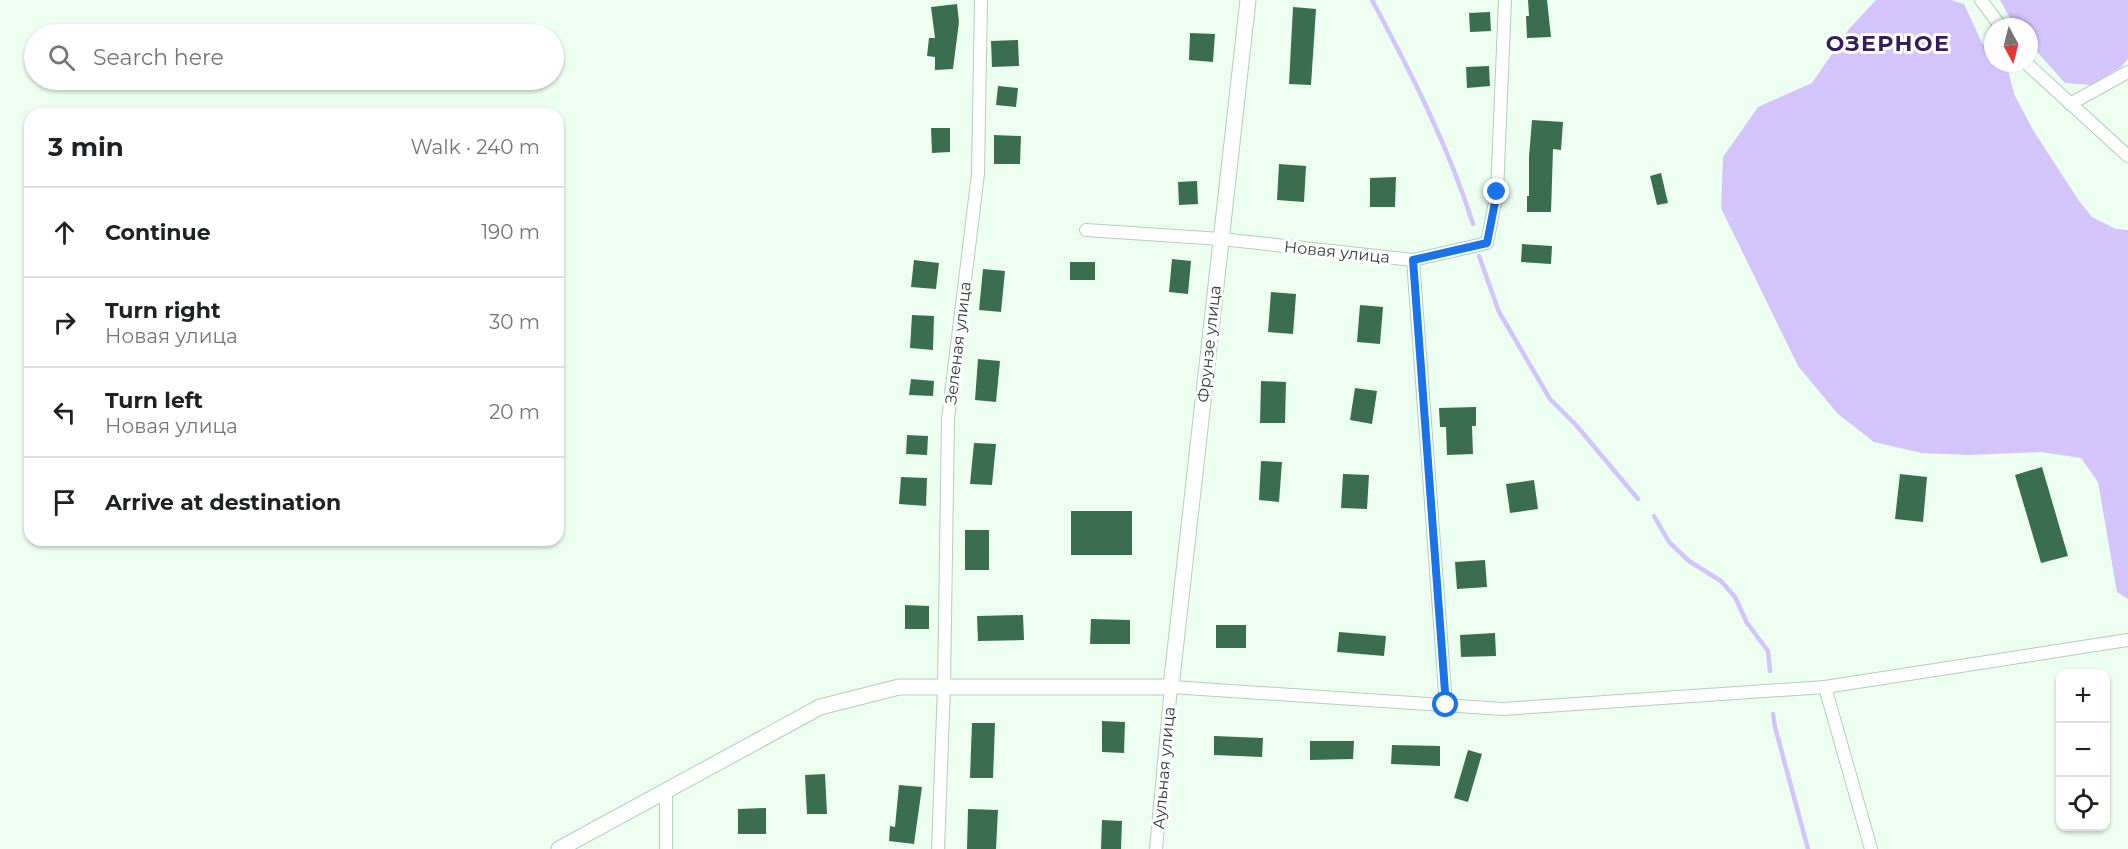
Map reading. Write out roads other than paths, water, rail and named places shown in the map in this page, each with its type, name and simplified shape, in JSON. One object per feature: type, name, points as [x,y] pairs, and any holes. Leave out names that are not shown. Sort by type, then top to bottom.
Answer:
[{"type":"street","name":"Зеленая улица","points":[[938,849],[944,687],[948,419],[978,174],[981,0]]},
{"type":"street","name":"Фрунзе улица","points":[[1171,687],[1248,0]]},
{"type":"street","name":"Новая улица","points":[[1086,230],[1221,239],[1413,260],[1487,243],[1497,192],[1505,0]]},
{"type":"street","points":[[1981,0],[1994,18]]},
{"type":"street","points":[[2036,72],[2128,156]]},
{"type":"street","points":[[2070,104],[2128,72]]},
{"type":"street","points":[[1413,260],[1446,705]]},
{"type":"street","points":[[559,849],[820,707],[899,687],[1171,687],[1503,709],[1825,687],[2128,640]]},
{"type":"street","name":"Аульная улица","points":[[1156,849],[1171,687]]},
{"type":"street","points":[[1825,687],[1871,849]]},
{"type":"street","points":[[666,791],[666,849]]},
{"type":"waterway","points":[[1372,0],[1415,82],[1452,166],[1473,224]]},
{"type":"waterway","points":[[1479,256],[1499,312],[1550,399],[1576,425],[1638,499]]},
{"type":"waterway","points":[[1654,516],[1669,542],[1689,561],[1721,581],[1735,597],[1747,623],[1768,651],[1770,671]]},
{"type":"waterway","points":[[1773,714],[1808,849]]},
{"type":"district","name":"ОЗЕРНОЕ","points":[[1888,43]]}]
